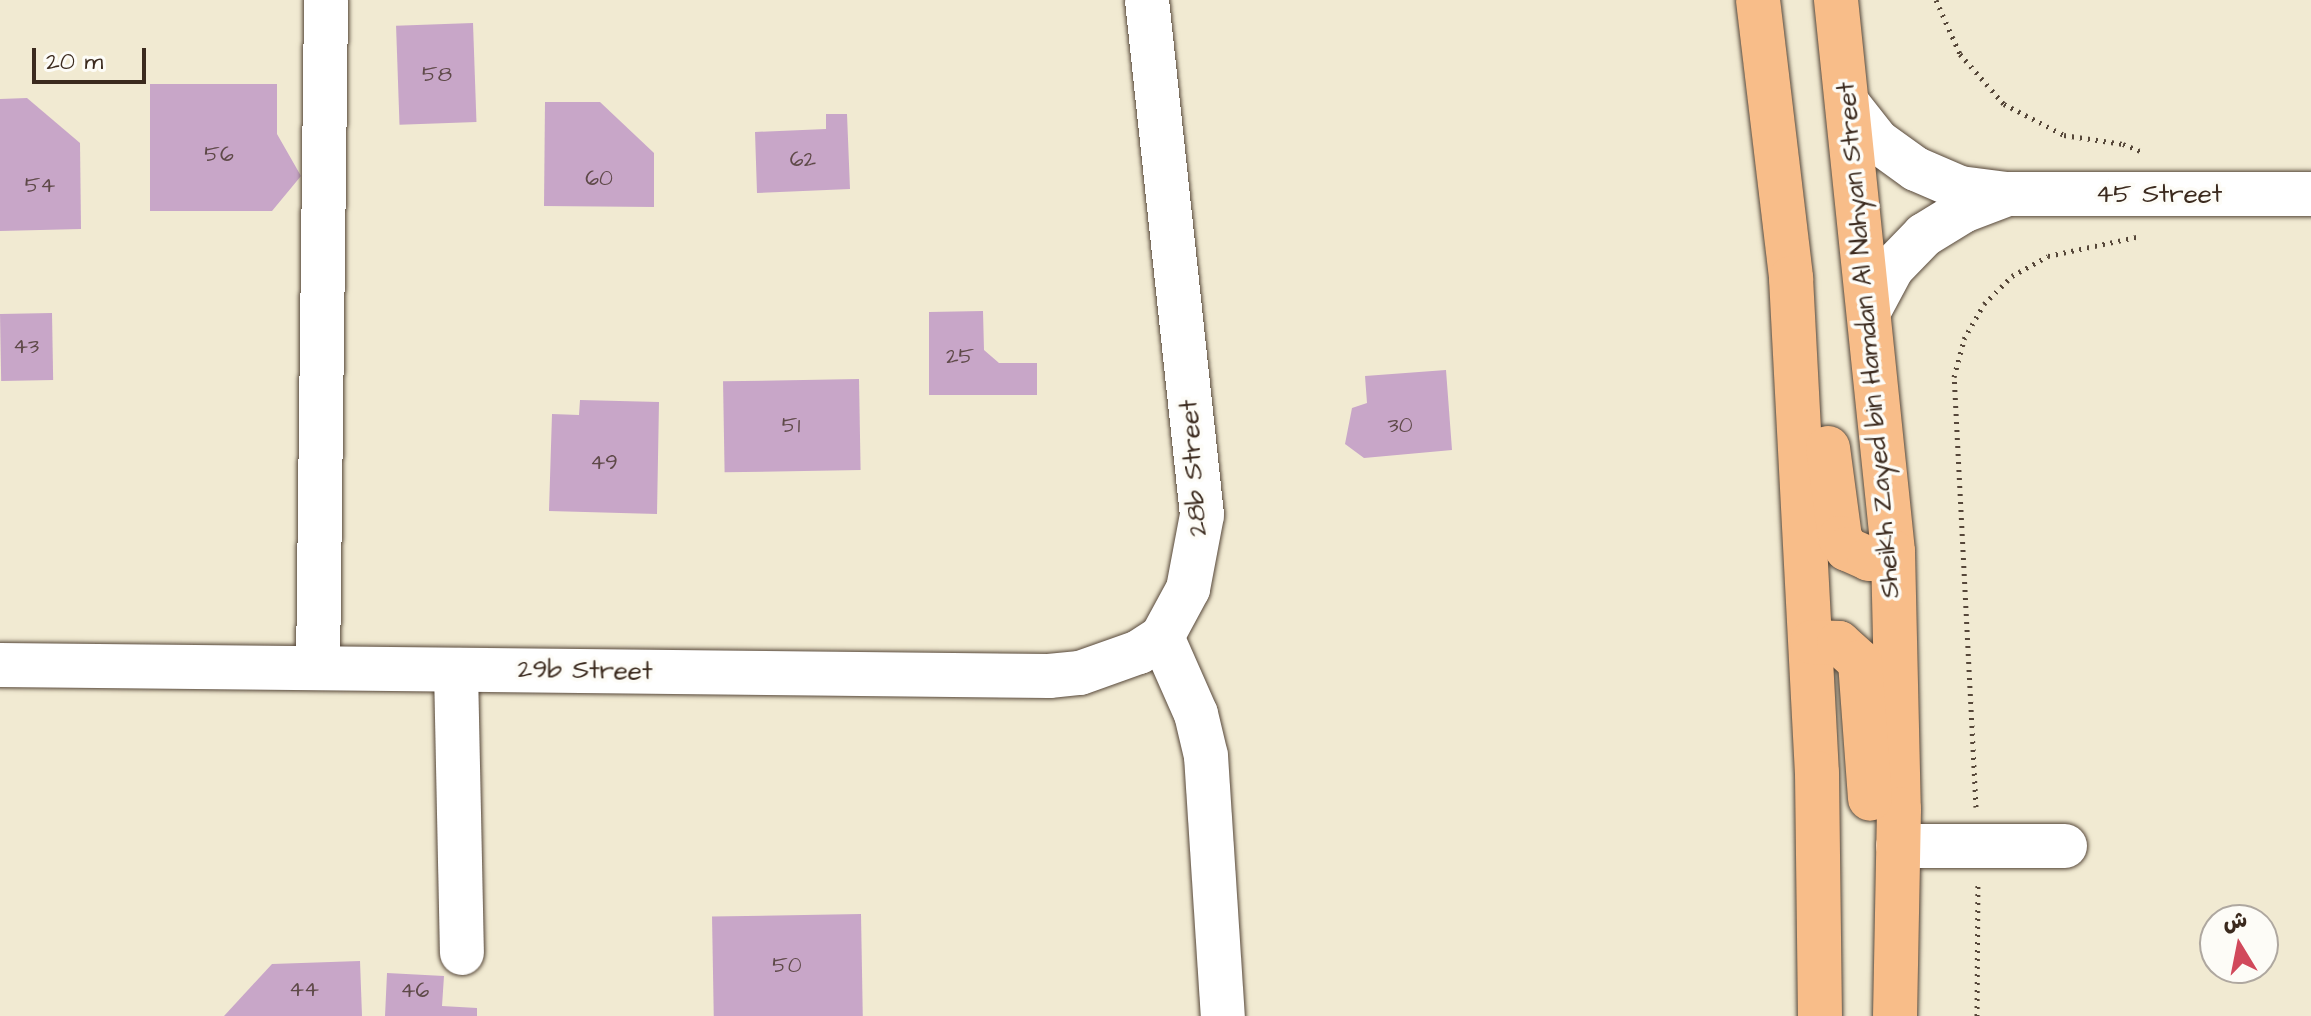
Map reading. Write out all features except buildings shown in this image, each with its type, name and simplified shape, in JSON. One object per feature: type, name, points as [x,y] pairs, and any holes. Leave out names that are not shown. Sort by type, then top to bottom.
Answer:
[{"type":"main road","points":[[1758,0],[1791,278],[1812,642],[1820,1016]]},
{"type":"main road","name":"Sheikh Zayed bin Hamdan Al Nahyan Street","points":[[1836,0],[1893,552],[1898,846],[1895,1016]]},
{"type":"main road","points":[[1791,278],[1821,391],[1840,538],[1847,549],[1869,559],[1893,552]]},
{"type":"main road","points":[[1812,642],[1839,643],[1860,662],[1864,675],[1873,844],[1895,942]]},
{"type":"street","points":[[318,668],[326,0]]},
{"type":"street","name":"28b Street","points":[[1147,0],[1202,515],[1188,589],[1162,637]]},
{"type":"street","name":"45 Street","points":[[1847,103],[1877,141],[1916,169],[1960,188],[2007,194],[2311,194]]},
{"type":"street","name":"45 Street","points":[[1870,309],[1892,268],[1924,235],[1963,211],[2007,194]]},
{"type":"street","points":[[1162,637],[1196,714],[1206,756],[1223,1016]]},
{"type":"street","name":"29b Street","points":[[0,665],[1049,676],[1110,664],[1162,637]]},
{"type":"street","points":[[456,670],[462,953]]},
{"type":"street","points":[[1898,846],[2065,846]]},
{"type":"path","points":[[1936,0],[1960,54],[2004,104],[2064,135],[2136,147],[2153,167],[2150,222],[2141,235],[2129,242],[2048,256],[2012,276],[1984,304],[1964,339],[1954,377],[1977,846],[1977,1016]]}]
